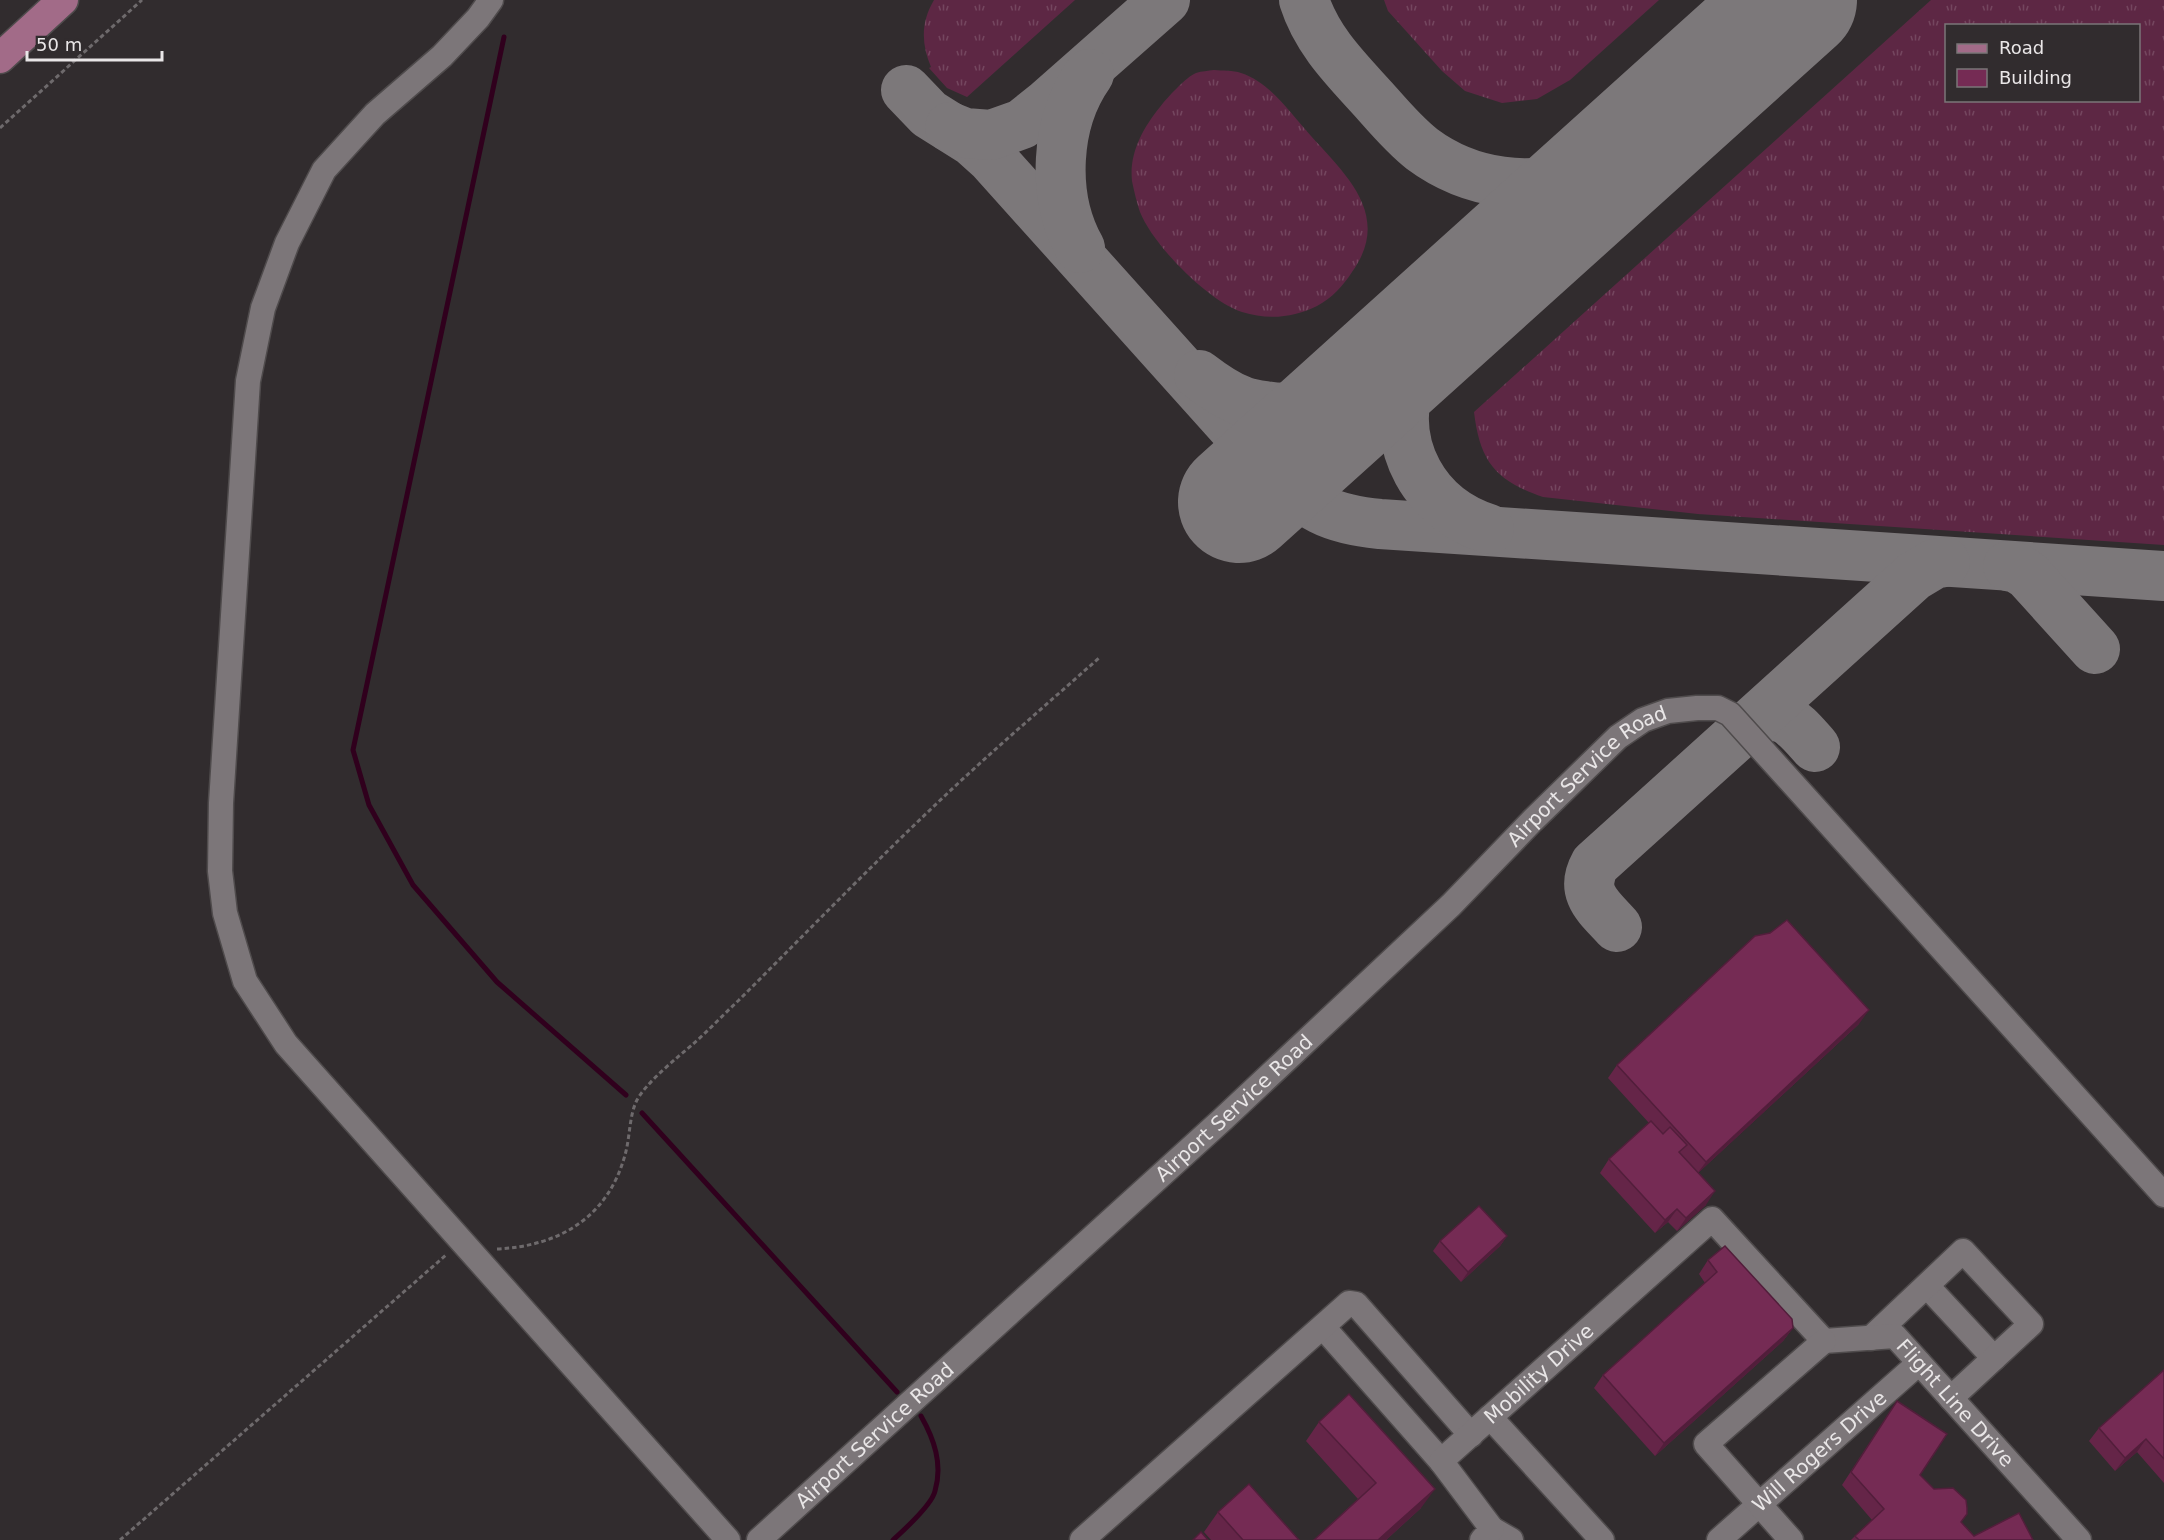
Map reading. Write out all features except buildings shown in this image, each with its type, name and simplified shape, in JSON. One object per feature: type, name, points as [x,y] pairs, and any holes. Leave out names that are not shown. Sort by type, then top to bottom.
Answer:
[{"type":"main road","points":[[0,58],[63,0]]},
{"type":"lane","points":[[491,0],[478,18],[442,56],[375,114],[324,170],[287,243],[263,308],[248,381],[221,803],[220,871],[225,913],[245,981],[286,1044],[728,1540]]},
{"type":"lane","name":"Airport Service Road","points":[[759,1540],[1223,1119],[1451,905],[1532,821],[1618,738],[1643,720],[1668,711],[1718,708],[1730,714],[2164,1195]]},
{"type":"lane","name":"Mobility Drive","points":[[1441,1461],[1712,1219],[1824,1341]]},
{"type":"lane","points":[[1871,1338],[1963,1251],[2031,1324],[1951,1398]]},
{"type":"lane","points":[[1927,1286],[1994,1358]]},
{"type":"lane","points":[[1082,1540],[1349,1303],[1356,1304],[1471,1435]]},
{"type":"lane","points":[[1323,1327],[1441,1461],[1495,1536]]},
{"type":"lane","name":"Flight Line Drive","points":[[1824,1341],[1895,1336],[2079,1540]]},
{"type":"lane","points":[[1791,1540],[1706,1443],[1824,1341]]},
{"type":"lane","name":"Will Rogers Drive","points":[[1719,1540],[1919,1363]]},
{"type":"lane","points":[[1490,1417],[1602,1540]]},
{"type":"path","points":[[0,128],[142,0]]},
{"type":"path","points":[[496,1249],[543,1242],[572,1229],[598,1209],[615,1183],[625,1154],[636,1101],[654,1079],[697,1041],[926,814],[1100,657]]},
{"type":"path","points":[[120,1540],[462,1241]]},
{"type":"green space","points":[[934,0],[1075,0],[967,97],[947,88],[929,68],[931,67],[925,50],[924,33],[927,16]]},
{"type":"green space","points":[[1384,0],[1659,0],[1570,80],[1537,99],[1502,103],[1465,91],[1442,71],[1388,11]]},
{"type":"green space","points":[[1931,0],[2164,0],[2164,545],[1698,514],[1543,497],[1513,484],[1493,467],[1486,457],[1474,412]]},
{"type":"green space","points":[[1214,70],[1241,73],[1271,91],[1338,166],[1360,198],[1366,215],[1368,233],[1363,252],[1352,272],[1337,291],[1322,303],[1308,310],[1271,317],[1252,315],[1228,306],[1183,270],[1157,240],[1140,212],[1132,181],[1133,161],[1138,141],[1160,107],[1182,83],[1196,73]]},
{"type":"waterway","points":[[504,37],[353,750],[369,805],[413,885],[497,982],[626,1095]]},
{"type":"waterway","points":[[642,1113],[897,1392]]},
{"type":"waterway","points":[[893,1540],[923,1510],[935,1491],[938,1461],[930,1434],[921,1416]]},
{"type":"taxiway","points":[[950,127],[965,133],[991,135],[1022,124],[1165,0]]},
{"type":"taxiway","points":[[1304,0],[1316,29],[1333,54],[1403,132],[1440,161],[1481,177],[1502,182],[1545,182],[1587,170],[1624,149],[1680,105]]},
{"type":"taxiway","points":[[1080,248],[1064,206],[1061,160],[1069,114],[1089,74]]},
{"type":"taxiway","points":[[906,90],[929,114],[972,141],[992,159],[1273,472],[1309,503],[1333,515],[1380,524],[2164,576]]},
{"type":"taxiway","points":[[1441,320],[1420,357],[1410,381],[1405,405],[1404,429],[1409,451],[1430,491],[1466,520],[1489,529]]},
{"type":"taxiway","points":[[1199,375],[1219,390],[1242,401],[1282,408],[1328,400],[1358,387],[1386,370]]},
{"type":"taxiway","points":[[1617,927],[1598,906],[1590,891],[1589,883],[1595,864],[1914,576],[1934,564],[1945,562]]},
{"type":"taxiway","points":[[2008,566],[2017,568],[2028,575],[2095,649]]},
{"type":"taxiway","points":[[1749,725],[1770,716],[1779,717],[1794,725],[1815,747]]},
{"type":"runway","points":[[1239,502],[1796,0]]}]
